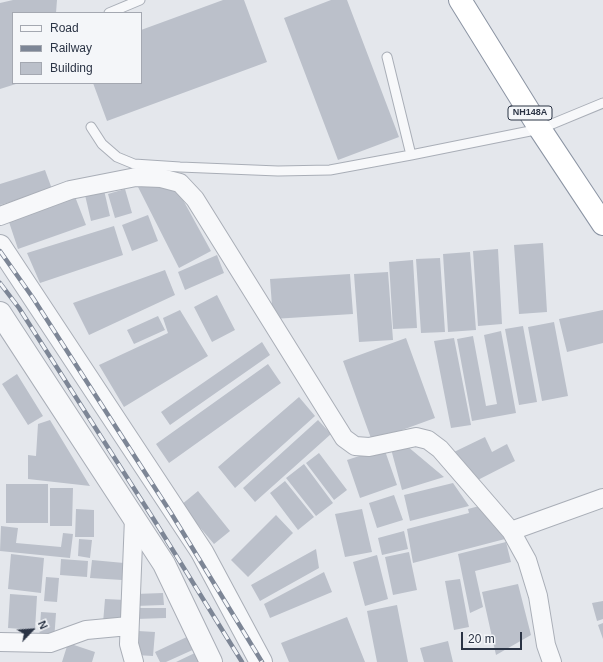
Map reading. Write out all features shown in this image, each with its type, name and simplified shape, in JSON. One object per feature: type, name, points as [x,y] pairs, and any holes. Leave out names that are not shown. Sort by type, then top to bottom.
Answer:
[{"type":"highway","name":"NH148A","points":[[460,0],[540,129],[603,224]]},
{"type":"street","points":[[0,216],[70,190],[136,177],[161,178],[180,183],[195,199],[344,438],[355,446],[369,447],[416,437],[428,440],[440,449],[511,531],[527,560],[538,596],[546,645],[552,662]]},
{"type":"street","points":[[0,246],[202,552],[261,662]]},
{"type":"street","points":[[0,314],[164,564],[211,662]]},
{"type":"street","points":[[511,531],[603,498]]},
{"type":"street","points":[[128,658],[134,518]]},
{"type":"street","points":[[0,642],[50,643],[86,630],[130,626]]},
{"type":"lane","points":[[111,12],[140,0]]},
{"type":"lane","points":[[387,57],[411,155]]},
{"type":"lane","points":[[91,127],[102,144],[117,157],[134,164],[278,171],[330,170],[540,129],[603,103]]},
{"type":"building","points":[[13,0],[57,0],[56,12],[12,12],[12,84],[16,84],[0,89],[0,3]]},
{"type":"building","points":[[223,0],[244,0],[267,62],[107,121],[93,84],[142,84],[142,30]]},
{"type":"building","points":[[331,0],[347,0],[399,137],[338,160],[284,18]]},
{"type":"building","points":[[45,170],[52,189],[0,205],[0,184]]},
{"type":"building","points":[[138,187],[176,187],[211,251],[179,268]]},
{"type":"building","points":[[125,189],[132,213],[115,218],[108,194]]},
{"type":"building","points":[[104,190],[110,216],[91,221],[85,195]]},
{"type":"building","points":[[74,194],[86,225],[18,249],[7,216]]},
{"type":"building","points":[[148,215],[158,241],[132,251],[122,225]]},
{"type":"building","points":[[114,226],[123,255],[40,283],[27,253]]},
{"type":"building","points":[[543,243],[547,312],[519,314],[514,245]]},
{"type":"building","points":[[498,249],[502,324],[478,326],[473,251]]},
{"type":"building","points":[[470,252],[476,330],[448,332],[443,254]]},
{"type":"building","points":[[217,255],[224,273],[185,290],[178,272]]},
{"type":"building","points":[[440,258],[445,332],[421,333],[416,259]]},
{"type":"building","points":[[413,260],[417,328],[393,329],[389,262]]},
{"type":"building","points":[[165,270],[175,295],[89,335],[73,303]]},
{"type":"building","points":[[388,272],[393,340],[359,342],[354,274]]},
{"type":"building","points":[[350,274],[353,314],[273,319],[270,279]]},
{"type":"building","points":[[217,295],[235,330],[212,342],[194,307]]},
{"type":"building","points":[[180,310],[208,356],[124,407],[99,365],[168,333],[163,318]]},
{"type":"building","points":[[603,310],[603,343],[567,352],[559,319]]},
{"type":"building","points":[[158,316],[165,330],[134,344],[127,330]]},
{"type":"building","points":[[554,322],[568,396],[542,401],[528,327]]},
{"type":"building","points":[[523,326],[537,402],[519,405],[505,329]]},
{"type":"building","points":[[501,331],[516,413],[472,421],[457,339],[473,336],[486,406],[497,404],[484,335]]},
{"type":"building","points":[[406,338],[435,418],[372,441],[343,361]]},
{"type":"building","points":[[454,338],[471,425],[451,428],[434,341]]},
{"type":"building","points":[[262,342],[270,355],[170,425],[161,412]]},
{"type":"building","points":[[268,364],[281,383],[169,463],[156,444]]},
{"type":"building","points":[[17,374],[43,416],[28,425],[2,384]]},
{"type":"building","points":[[299,397],[315,416],[235,488],[218,467]]},
{"type":"building","points":[[50,420],[90,486],[28,479],[28,455],[36,456],[38,424]]},
{"type":"building","points":[[318,420],[331,434],[255,502],[243,488]]},
{"type":"building","points":[[485,437],[492,452],[507,444],[515,461],[470,484],[454,452]]},
{"type":"building","points":[[407,446],[444,477],[402,490],[391,449]]},
{"type":"building","points":[[384,448],[397,485],[360,498],[347,460]]},
{"type":"building","points":[[319,453],[347,490],[334,500],[306,463]]},
{"type":"building","points":[[304,464],[333,503],[316,516],[286,478]]},
{"type":"building","points":[[285,481],[314,517],[298,530],[270,493]]},
{"type":"building","points":[[453,483],[469,506],[410,521],[404,495]]},
{"type":"building","points":[[6,484],[48,484],[48,523],[6,523]]},
{"type":"building","points":[[50,488],[73,488],[72,526],[50,526]]},
{"type":"building","points":[[198,491],[230,531],[214,544],[181,505]]},
{"type":"building","points":[[394,495],[403,520],[377,528],[369,503]]},
{"type":"building","points":[[483,505],[505,539],[413,563],[407,529],[469,513],[468,509]]},
{"type":"building","points":[[76,509],[94,510],[94,537],[75,537]]},
{"type":"building","points":[[362,509],[372,552],[345,557],[335,514]]},
{"type":"building","points":[[276,515],[293,533],[248,577],[231,560]]},
{"type":"building","points":[[1,526],[18,528],[16,543],[61,547],[63,533],[73,534],[70,558],[0,551]]},
{"type":"building","points":[[404,531],[408,549],[382,555],[378,538]]},
{"type":"building","points":[[79,539],[92,540],[90,558],[78,556]]},
{"type":"building","points":[[506,542],[511,562],[475,571],[483,607],[470,613],[458,554]]},
{"type":"building","points":[[316,549],[319,568],[260,601],[251,585]]},
{"type":"building","points":[[409,552],[417,590],[393,595],[385,557]]},
{"type":"building","points":[[11,554],[44,558],[41,593],[8,589]]},
{"type":"building","points":[[377,555],[388,599],[365,606],[353,562]]},
{"type":"building","points":[[61,559],[88,561],[87,577],[60,575]]},
{"type":"building","points":[[92,560],[124,563],[122,580],[90,578]]},
{"type":"building","points":[[324,572],[332,592],[270,618],[264,604]]},
{"type":"building","points":[[46,577],[59,578],[57,602],[44,601]]},
{"type":"building","points":[[460,579],[469,627],[454,630],[445,581]]},
{"type":"building","points":[[518,584],[531,635],[496,655],[482,592]]},
{"type":"building","points":[[163,593],[164,605],[135,606],[135,594]]},
{"type":"building","points":[[10,594],[37,596],[35,630],[8,628]]},
{"type":"building","points":[[105,599],[126,600],[124,625],[103,623]]},
{"type":"building","points":[[603,601],[603,619],[597,621],[592,603]]},
{"type":"building","points":[[397,605],[408,662],[377,662],[367,611]]},
{"type":"building","points":[[136,608],[166,608],[166,618],[136,619]]},
{"type":"building","points":[[41,612],[56,613],[54,641],[39,640]]},
{"type":"building","points":[[347,617],[365,662],[289,662],[281,643]]},
{"type":"building","points":[[603,623],[603,639],[598,625]]},
{"type":"building","points":[[138,631],[155,632],[153,656],[136,655]]},
{"type":"building","points":[[191,635],[197,648],[166,662],[160,662],[155,652]]},
{"type":"building","points":[[448,641],[453,662],[424,662],[420,648]]},
{"type":"building","points":[[68,643],[95,652],[92,662],[62,662]]},
{"type":"building","points":[[199,651],[203,662],[176,662]]},
{"type":"railway","points":[[0,251],[33,298],[171,513],[262,662]]},
{"type":"railway","points":[[0,283],[19,308],[156,523],[242,662]]}]
